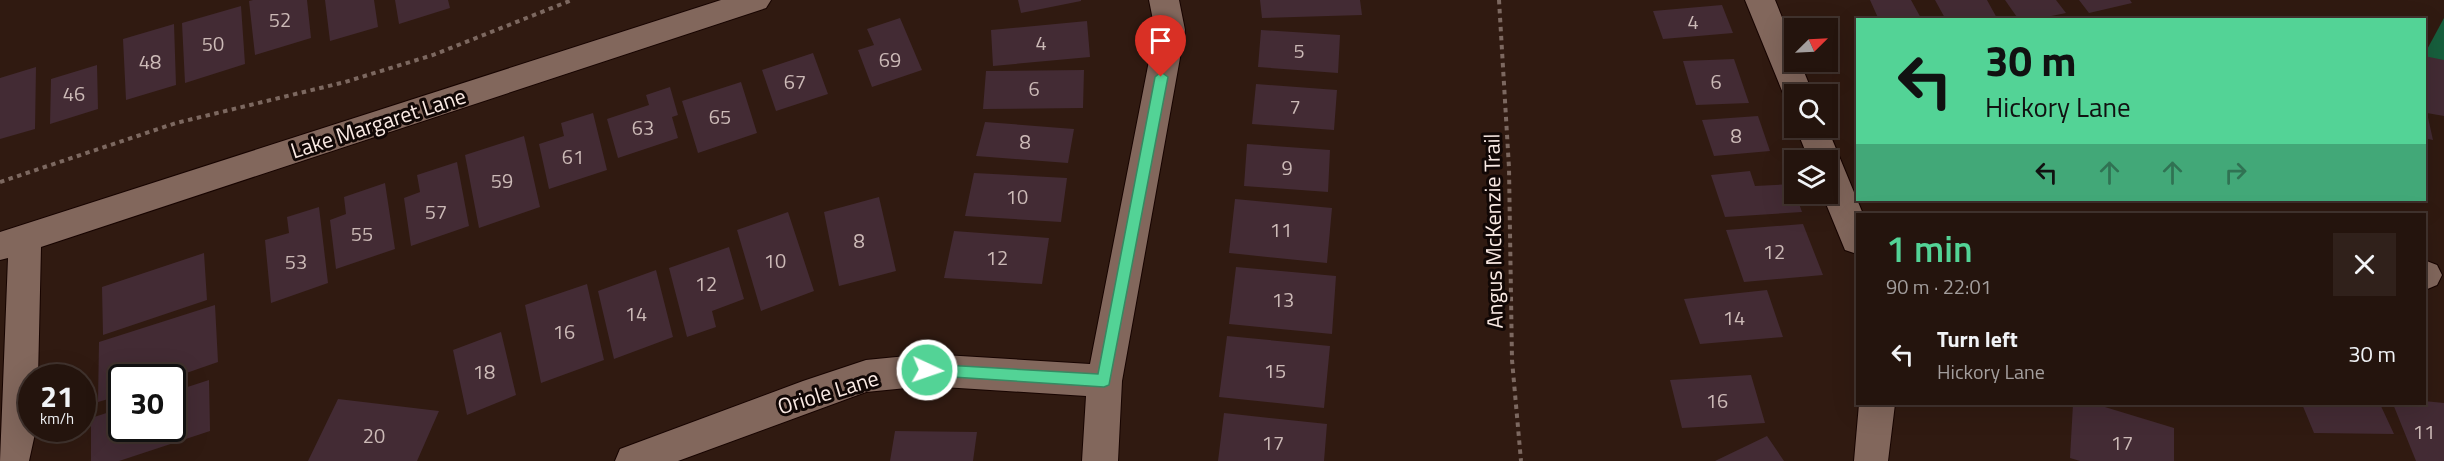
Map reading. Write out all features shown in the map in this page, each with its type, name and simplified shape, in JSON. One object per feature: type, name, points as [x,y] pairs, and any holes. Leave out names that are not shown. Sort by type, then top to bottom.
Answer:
[{"type":"street","name":"Lake Margaret Lane","points":[[13,242],[756,0]]},
{"type":"street","points":[[1100,461],[1104,381],[1170,30],[1164,0]]},
{"type":"street","points":[[1760,0],[1794,84]]},
{"type":"street","points":[[1838,193],[1856,238]]},
{"type":"street","points":[[11,461],[18,435],[13,242]]},
{"type":"street","name":"Oriole Lane","points":[[633,461],[803,397],[866,376],[927,370],[1104,381]]},
{"type":"street","points":[[1871,459],[1877,405]]},
{"type":"path","points":[[0,182],[176,123],[345,82],[433,55],[572,0]]},
{"type":"path","name":"Angus McKenzie Trail","points":[[1499,0],[1509,155],[1511,331],[1517,433],[1521,461]]},
{"type":"green space","points":[[2444,18],[2444,78],[2426,62],[2426,51]]},
{"type":"building","points":[[307,0],[311,38],[255,55],[249,1]]},
{"type":"building","points":[[325,0],[374,0],[378,27],[330,41]]},
{"type":"building","points":[[395,0],[448,0],[450,8],[399,24]]},
{"type":"building","points":[[1018,0],[1081,0],[1081,1],[1021,13]]},
{"type":"building","points":[[1260,0],[1360,0],[1362,15],[1262,18]]},
{"type":"building","points":[[1870,0],[1911,0],[1921,18],[1878,18]]},
{"type":"building","points":[[1935,0],[1987,0],[1997,18],[1945,18]]},
{"type":"building","points":[[2005,0],[2056,0],[2066,13],[2042,18],[2018,18]]},
{"type":"building","points":[[2079,0],[2130,0],[2132,3],[2089,13]]},
{"type":"building","points":[[1722,5],[1733,33],[1663,39],[1653,11]]},
{"type":"building","points":[[241,6],[245,64],[185,83],[182,23]]},
{"type":"building","points":[[900,18],[922,70],[872,87],[858,50],[874,45],[867,29]]},
{"type":"building","points":[[1087,21],[1090,57],[993,66],[991,30]]},
{"type":"building","points":[[174,24],[176,85],[126,100],[123,39]]},
{"type":"building","points":[[1261,30],[1340,35],[1338,73],[1258,67]]},
{"type":"building","points":[[813,53],[828,94],[776,111],[762,70]]},
{"type":"building","points":[[2426,56],[2444,60],[2444,116],[2427,113],[2433,140],[2426,138]]},
{"type":"building","points":[[1734,59],[1749,103],[1696,105],[1683,61]]},
{"type":"building","points":[[97,65],[98,109],[50,124],[51,79]]},
{"type":"building","points":[[36,67],[35,129],[0,139],[0,78]]},
{"type":"building","points":[[1084,70],[1083,108],[983,109],[986,71]]},
{"type":"building","points":[[741,82],[757,133],[698,153],[682,101]]},
{"type":"building","points":[[1256,84],[1337,90],[1334,130],[1252,124]]},
{"type":"building","points":[[670,87],[678,115],[672,117],[678,138],[618,158],[607,119],[649,105],[646,95]]},
{"type":"building","points":[[593,113],[607,170],[549,189],[539,144],[564,136],[561,123]]},
{"type":"building","points":[[1758,116],[1770,151],[1714,156],[1702,120]]},
{"type":"building","points":[[985,122],[1074,129],[1068,163],[976,156]]},
{"type":"building","points":[[524,136],[540,207],[479,228],[465,155]]},
{"type":"building","points":[[1247,144],[1330,150],[1328,192],[1244,186]]},
{"type":"building","points":[[457,162],[469,226],[411,246],[404,198],[420,192],[417,175]]},
{"type":"building","points":[[1750,171],[1755,186],[1784,184],[1784,204],[1799,204],[1802,212],[1725,217],[1711,175]]},
{"type":"building","points":[[974,173],[1067,178],[1061,222],[965,216]]},
{"type":"building","points":[[385,183],[395,249],[336,269],[330,220],[346,214],[344,197]]},
{"type":"building","points":[[879,197],[896,271],[839,286],[824,212]]},
{"type":"building","points":[[1235,199],[1332,208],[1327,263],[1229,253]]},
{"type":"building","points":[[319,207],[328,283],[271,303],[265,240],[289,233],[287,217]]},
{"type":"building","points":[[788,212],[814,291],[761,311],[737,230]]},
{"type":"building","points":[[1803,224],[1823,275],[1744,282],[1726,230]]},
{"type":"building","points":[[954,231],[1049,238],[1042,284],[944,278]]},
{"type":"building","points":[[729,247],[744,299],[712,311],[716,327],[687,337],[669,268]]},
{"type":"building","points":[[204,253],[207,300],[103,335],[102,287]]},
{"type":"building","points":[[1236,267],[1336,276],[1332,334],[1229,324]]},
{"type":"building","points":[[656,270],[673,337],[614,359],[598,291]]},
{"type":"building","points":[[587,284],[604,360],[541,383],[525,305]]},
{"type":"building","points":[[1767,290],[1783,337],[1700,344],[1684,299]]},
{"type":"building","points":[[215,305],[218,362],[186,373],[186,364],[108,364],[108,399],[98,402],[99,342]]},
{"type":"building","points":[[501,332],[516,395],[467,415],[453,350]]},
{"type":"building","points":[[1227,336],[1330,346],[1324,408],[1219,397]]},
{"type":"building","points":[[1751,375],[1765,423],[1682,428],[1670,380]]},
{"type":"building","points":[[209,380],[210,431],[186,439],[186,387]]},
{"type":"building","points":[[338,399],[439,411],[417,461],[308,461]]},
{"type":"building","points":[[2426,401],[2444,403],[2444,461],[2416,461],[2393,405],[2426,405]]},
{"type":"building","points":[[2073,405],[2098,405],[2174,428],[2174,461],[2080,461],[2070,458]]},
{"type":"building","points":[[2302,405],[2380,405],[2394,434],[2314,433]]},
{"type":"building","points":[[108,413],[108,442],[177,442],[119,461],[91,461],[91,442],[96,442],[96,416]]},
{"type":"building","points":[[1224,413],[1327,424],[1324,461],[1218,461]]},
{"type":"building","points":[[895,431],[977,432],[973,461],[890,461]]},
{"type":"building","points":[[1767,436],[1784,461],[1715,461]]},
{"type":"route","points":[[927,370],[1104,381],[1161,77]]}]
